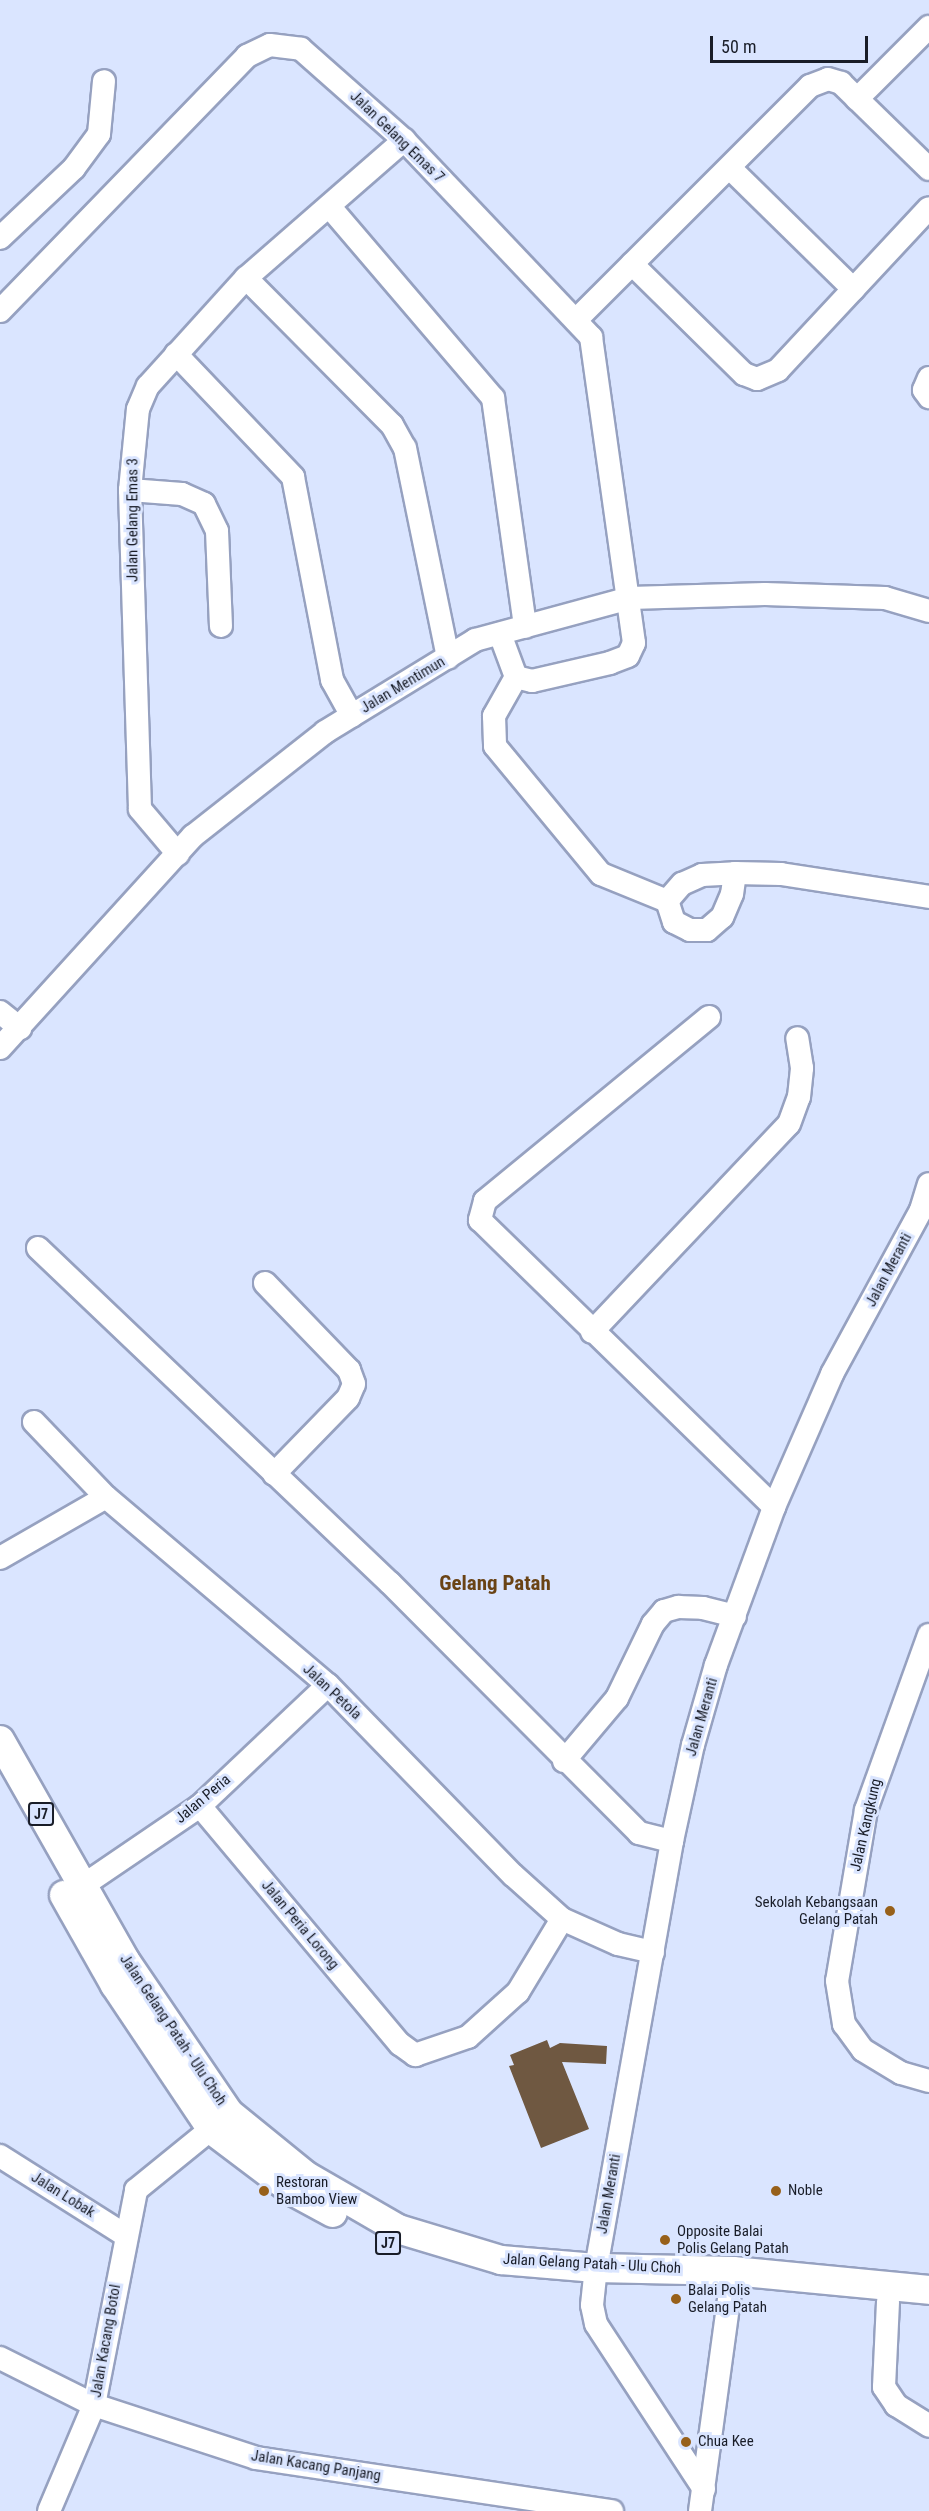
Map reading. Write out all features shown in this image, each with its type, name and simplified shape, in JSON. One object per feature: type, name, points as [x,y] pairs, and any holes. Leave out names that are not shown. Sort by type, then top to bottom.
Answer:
[{"type":"main road","name":"Jalan Gelang Patah - Ulu Choh","points":[[0,1740],[74,1893],[115,1985],[220,2121],[294,2192],[394,2246],[494,2277],[732,2278],[929,2290]]},
{"type":"main road","name":"Jalan Gelang Patah - Ulu Choh","points":[[0,1778],[74,1893]]},
{"type":"main road","name":"Jalan Gelang Patah - Ulu Choh","points":[[732,2278],[929,2308]]},
{"type":"street","points":[[857,99],[929,27]]},
{"type":"street","name":"Jalan Gelang Emas 7","points":[[0,311],[247,56],[270,45],[301,49],[404,140],[591,338],[634,633],[628,656],[532,681],[516,677]]},
{"type":"street","points":[[576,320],[810,86],[828,79],[841,83],[929,169]]},
{"type":"street","points":[[0,238],[75,168],[99,134],[104,81]]},
{"type":"street","name":"Jalan Gelang Emas 3","points":[[178,854],[140,809],[130,490],[138,409],[148,386],[246,278],[404,140]]},
{"type":"street","points":[[730,168],[853,289]]},
{"type":"street","points":[[329,206],[493,398],[525,627]]},
{"type":"street","points":[[632,264],[744,374],[757,379],[778,370],[929,208]]},
{"type":"street","points":[[246,278],[392,425],[405,448],[448,657]]},
{"type":"street","points":[[176,354],[293,477],[332,680],[352,716]]},
{"type":"street","points":[[929,378],[924,390],[929,397]]},
{"type":"street","points":[[130,490],[182,494],[204,504],[217,531],[221,626]]},
{"type":"street","name":"Jalan Mentimun","points":[[0,1048],[202,829],[325,732],[475,640],[630,598],[765,594],[885,598],[929,611]]},
{"type":"street","points":[[500,634],[516,677],[494,716],[495,746],[601,874],[667,901],[674,922],[690,930],[707,930],[722,917],[732,894],[735,873]]},
{"type":"street","points":[[667,901],[682,884],[702,874],[735,873],[781,874],[929,897]]},
{"type":"street","points":[[0,1012],[20,1028]]},
{"type":"street","points":[[709,1017],[481,1207],[484,1226],[774,1507]]},
{"type":"street","points":[[592,1332],[789,1124],[799,1097],[802,1068],[797,1038]]},
{"type":"street","name":"Jalan Meranti","points":[[702,2500],[596,2324],[594,2278],[672,1841],[693,1745],[735,1616],[774,1507],[832,1374],[921,1210],[929,1184]]},
{"type":"street","points":[[38,1248],[390,1583],[564,1761],[639,1833],[672,1841]]},
{"type":"street","points":[[265,1283],[349,1370],[354,1384],[343,1404],[273,1474]]},
{"type":"street","name":"Jalan Petola","points":[[34,1422],[106,1497],[328,1685],[513,1875],[562,1919],[618,1944],[653,1952]]},
{"type":"street","points":[[0,1558],[106,1497]]},
{"type":"street","points":[[564,1761],[617,1698],[653,1624],[664,1611],[678,1607],[703,1608],[735,1616]]},
{"type":"street","name":"Jalan Kangkung","points":[[929,1635],[921,1678],[866,1810],[837,1981],[844,2024],[863,2050],[901,2073],[929,2081]]},
{"type":"street","name":"Jalan Peria","points":[[74,1893],[200,1806],[328,1685]]},
{"type":"street","name":"Jalan Peria Lorong","points":[[200,1806],[400,2044],[415,2055],[468,2037],[518,1992],[562,1919]]},
{"type":"street","name":"Jalan Kacang Botol","points":[[49,2511],[94,2405],[125,2235],[136,2190],[220,2121]]},
{"type":"street","name":"Jalan Lobak","points":[[0,2156],[125,2235]]},
{"type":"street","points":[[702,2500],[732,2278]]},
{"type":"street","points":[[888,2302],[884,2387],[896,2405],[929,2426]]},
{"type":"street","name":"Jalan Kacang Panjang","points":[[0,2358],[94,2405],[256,2458],[612,2511]]},
{"type":"building","points":[[547,2040],[550,2048],[560,2043],[607,2046],[606,2064],[562,2062],[589,2129],[541,2148],[509,2066],[514,2065],[510,2055]]},
{"type":"place","name":"Sekolah Kebangsaan Gelang Patah","points":[[890,1911]]},
{"type":"place","name":"Restoran Bamboo View","points":[[264,2191]]},
{"type":"place","name":"Noble","points":[[776,2191]]},
{"type":"place","name":"Opposite Balai Polis Gelang Patah","points":[[665,2240]]},
{"type":"place","name":"Balai Polis Gelang Patah","points":[[676,2299]]},
{"type":"place","name":"Chua Kee","points":[[686,2442]]},
{"type":"district","name":"Gelang Patah","points":[[495,1583]]}]
